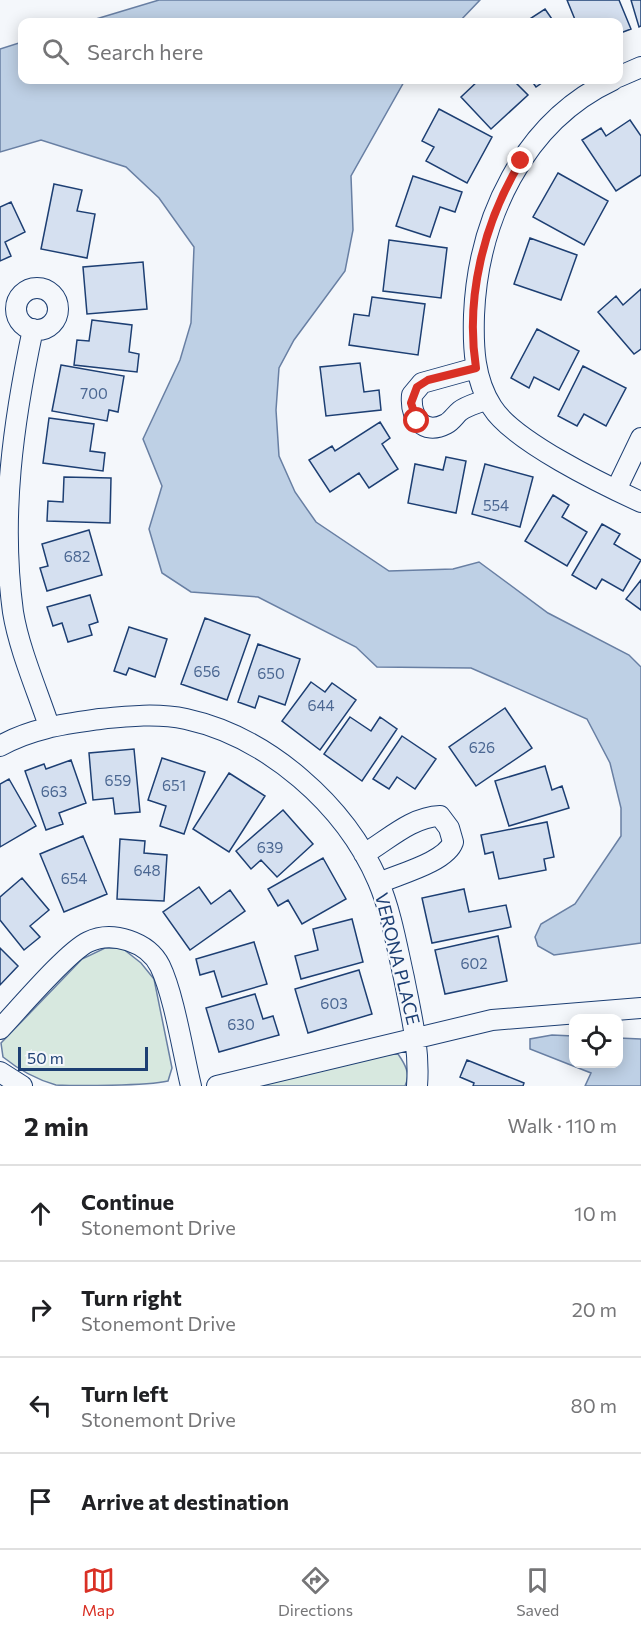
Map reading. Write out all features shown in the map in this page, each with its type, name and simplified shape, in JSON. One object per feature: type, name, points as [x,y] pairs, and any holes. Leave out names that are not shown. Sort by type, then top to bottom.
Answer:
[{"type":"street","points":[[623,75],[641,67]]},
{"type":"street","points":[[606,84],[579,100],[557,118],[537,139],[506,185],[487,233],[478,274],[473,337],[476,368],[487,399],[499,418],[517,432],[616,490],[641,502]]},
{"type":"street","points":[[33,329],[7,470],[7,554],[13,613],[49,726]]},
{"type":"street","points":[[476,368],[422,382],[412,395],[413,414],[422,426],[440,427],[448,423],[460,411],[487,399]]},
{"type":"street","points":[[616,490],[641,438]]},
{"type":"street","name":"VERONA PLACE","points":[[0,746],[49,726],[155,715],[188,719],[252,744],[303,780],[330,806],[364,854],[378,883],[397,946],[416,1036],[417,1086]]},
{"type":"street","name":"VERONA PLACE","points":[[364,854],[409,824],[426,816],[440,816],[449,828],[453,842],[444,855],[436,861],[411,868],[378,883]]},
{"type":"street","points":[[0,1029],[79,948],[97,939],[125,939],[145,948],[160,966],[191,1086]]},
{"type":"street","points":[[217,1086],[416,1036],[492,1020],[641,1008]]},
{"type":"street","points":[[0,1072],[22,1086]]},
{"type":"shaded area","points":[[105,948],[122,948],[141,963],[154,979],[172,1068],[168,1081],[128,1085],[56,1085],[28,1074],[3,1057],[1,1043],[82,959]]},
{"type":"shaded area","points":[[398,1054],[407,1073],[405,1086],[251,1086],[382,1055]]},
{"type":"water","points":[[159,0],[480,0],[463,18],[99,18]]},
{"type":"water","points":[[18,43],[18,84],[403,84],[351,176],[353,230],[345,271],[294,340],[279,368],[276,410],[279,456],[295,492],[316,522],[389,571],[453,569],[479,562],[548,613],[629,655],[641,667],[641,943],[554,955],[538,946],[535,937],[541,924],[575,904],[621,836],[621,808],[610,763],[587,719],[471,668],[377,667],[356,647],[258,597],[191,592],[162,573],[149,529],[162,486],[143,439],[180,360],[191,323],[194,247],[159,198],[126,167],[41,140],[0,152],[0,49]]},
{"type":"water","points":[[552,1035],[569,1036],[569,1064],[530,1049],[530,1039]]},
{"type":"water","points":[[623,1038],[641,1039],[641,1086],[585,1086],[591,1073],[578,1068],[623,1068]]},
{"type":"building","points":[[567,0],[619,0],[631,29],[623,32],[623,18],[574,18]]},
{"type":"building","points":[[631,0],[641,0],[641,26],[639,27]]},
{"type":"building","points":[[545,9],[551,18],[531,18]]},
{"type":"building","points":[[475,84],[517,84],[528,95],[491,129],[461,97]]},
{"type":"building","points":[[439,109],[492,137],[467,183],[426,161],[434,147],[422,141]]},
{"type":"building","points":[[630,120],[641,136],[641,175],[616,191],[582,140],[601,128],[606,136]]},
{"type":"building","points":[[558,173],[608,201],[584,245],[533,217]]},
{"type":"building","points":[[413,176],[462,192],[455,212],[440,207],[430,237],[396,226]]},
{"type":"building","points":[[54,184],[82,190],[77,211],[95,214],[87,258],[41,249]]},
{"type":"building","points":[[11,202],[25,232],[5,242],[11,256],[0,261],[0,207]]},
{"type":"building","points":[[530,238],[577,255],[561,300],[514,284]]},
{"type":"building","points":[[389,240],[447,248],[441,298],[383,291]]},
{"type":"building","points":[[143,262],[147,309],[87,314],[83,267]]},
{"type":"building","points":[[641,289],[641,349],[634,354],[598,312],[616,296],[623,305]]},
{"type":"building","points":[[372,297],[425,304],[418,355],[349,345],[354,314],[369,316]]},
{"type":"building","points":[[92,320],[132,325],[129,352],[139,354],[137,372],[74,365],[77,340],[89,341]]},
{"type":"building","points":[[537,329],[579,351],[559,390],[534,377],[529,388],[511,378]]},
{"type":"building","points":[[360,363],[364,392],[379,390],[381,410],[326,416],[320,367]]},
{"type":"building","points":[[61,365],[124,376],[118,412],[109,410],[107,421],[52,411]]},
{"type":"building","points":[[583,366],[626,388],[606,426],[584,414],[577,426],[558,416]]},
{"type":"building","points":[[49,418],[94,424],[90,451],[105,453],[103,471],[43,463]]},
{"type":"building","points":[[380,422],[390,438],[382,444],[398,469],[369,488],[359,473],[330,492],[309,460],[332,446],[335,451]]},
{"type":"building","points":[[446,457],[466,461],[456,513],[408,503],[415,464],[443,470]]},
{"type":"building","points":[[485,464],[533,477],[520,527],[472,514]]},
{"type":"building","points":[[64,477],[111,478],[110,523],[47,521],[48,501],[63,502]]},
{"type":"building","points":[[553,495],[569,505],[562,517],[587,532],[567,566],[525,541]]},
{"type":"building","points":[[602,524],[620,534],[614,544],[641,560],[623,591],[602,579],[596,589],[572,575]]},
{"type":"building","points":[[89,530],[102,575],[47,591],[40,568],[48,566],[42,544]]},
{"type":"building","points":[[641,580],[641,610],[626,599]]},
{"type":"building","points":[[90,595],[98,622],[89,625],[92,635],[68,642],[62,623],[53,626],[47,607]]},
{"type":"building","points":[[205,618],[250,635],[227,700],[181,684]]},
{"type":"building","points":[[129,627],[167,639],[155,677],[129,668],[126,675],[114,671]]},
{"type":"building","points":[[258,644],[300,659],[285,705],[259,696],[255,708],[238,702]]},
{"type":"building","points":[[311,682],[325,692],[332,683],[356,700],[320,750],[282,721]]},
{"type":"building","points":[[505,708],[532,748],[476,786],[449,747]]},
{"type":"building","points":[[350,717],[371,731],[380,717],[397,729],[362,781],[324,754]]},
{"type":"building","points":[[402,736],[436,759],[415,789],[397,777],[389,789],[373,779]]},
{"type":"building","points":[[134,749],[140,812],[115,814],[113,798],[93,800],[89,753]]},
{"type":"building","points":[[162,758],[205,772],[184,834],[160,826],[166,806],[148,800]]},
{"type":"building","points":[[71,760],[86,803],[59,813],[63,824],[46,830],[25,771],[44,764],[46,769]]},
{"type":"building","points":[[545,766],[552,790],[562,786],[569,808],[509,826],[495,781]]},
{"type":"building","points":[[229,773],[265,796],[229,852],[193,829]]},
{"type":"building","points":[[9,779],[36,826],[0,847],[0,784]]},
{"type":"building","points":[[283,810],[313,844],[277,877],[261,860],[251,869],[236,851]]},
{"type":"building","points":[[547,822],[554,857],[544,859],[546,870],[499,879],[493,852],[485,854],[481,835]]},
{"type":"building","points":[[83,836],[107,894],[64,912],[40,854]]},
{"type":"building","points":[[120,839],[145,841],[144,853],[167,855],[164,901],[117,899]]},
{"type":"building","points":[[323,858],[346,899],[302,924],[288,900],[278,906],[268,889]]},
{"type":"building","points":[[22,878],[49,910],[30,926],[40,937],[24,950],[0,920],[0,897]]},
{"type":"building","points":[[199,887],[211,904],[230,890],[245,911],[190,950],[163,912]]},
{"type":"building","points":[[464,889],[469,912],[506,905],[511,927],[432,943],[422,898]]},
{"type":"building","points":[[352,919],[363,962],[301,979],[295,956],[318,950],[313,929]]},
{"type":"building","points":[[498,936],[507,981],[445,994],[435,950]]},
{"type":"building","points":[[254,942],[267,984],[222,997],[214,971],[200,975],[196,959]]},
{"type":"building","points":[[0,948],[18,966],[0,985]]},
{"type":"building","points":[[359,970],[372,1014],[308,1033],[295,989]]},
{"type":"building","points":[[255,994],[263,1019],[273,1016],[279,1035],[219,1052],[206,1008]]},
{"type":"building","points":[[467,1060],[524,1083],[523,1086],[473,1086],[474,1083],[460,1077]]},
{"type":"route","points":[[417,421],[413,414],[412,395],[422,382],[458,375],[476,368],[473,337],[481,257],[496,208],[506,185],[521,161]]}]
